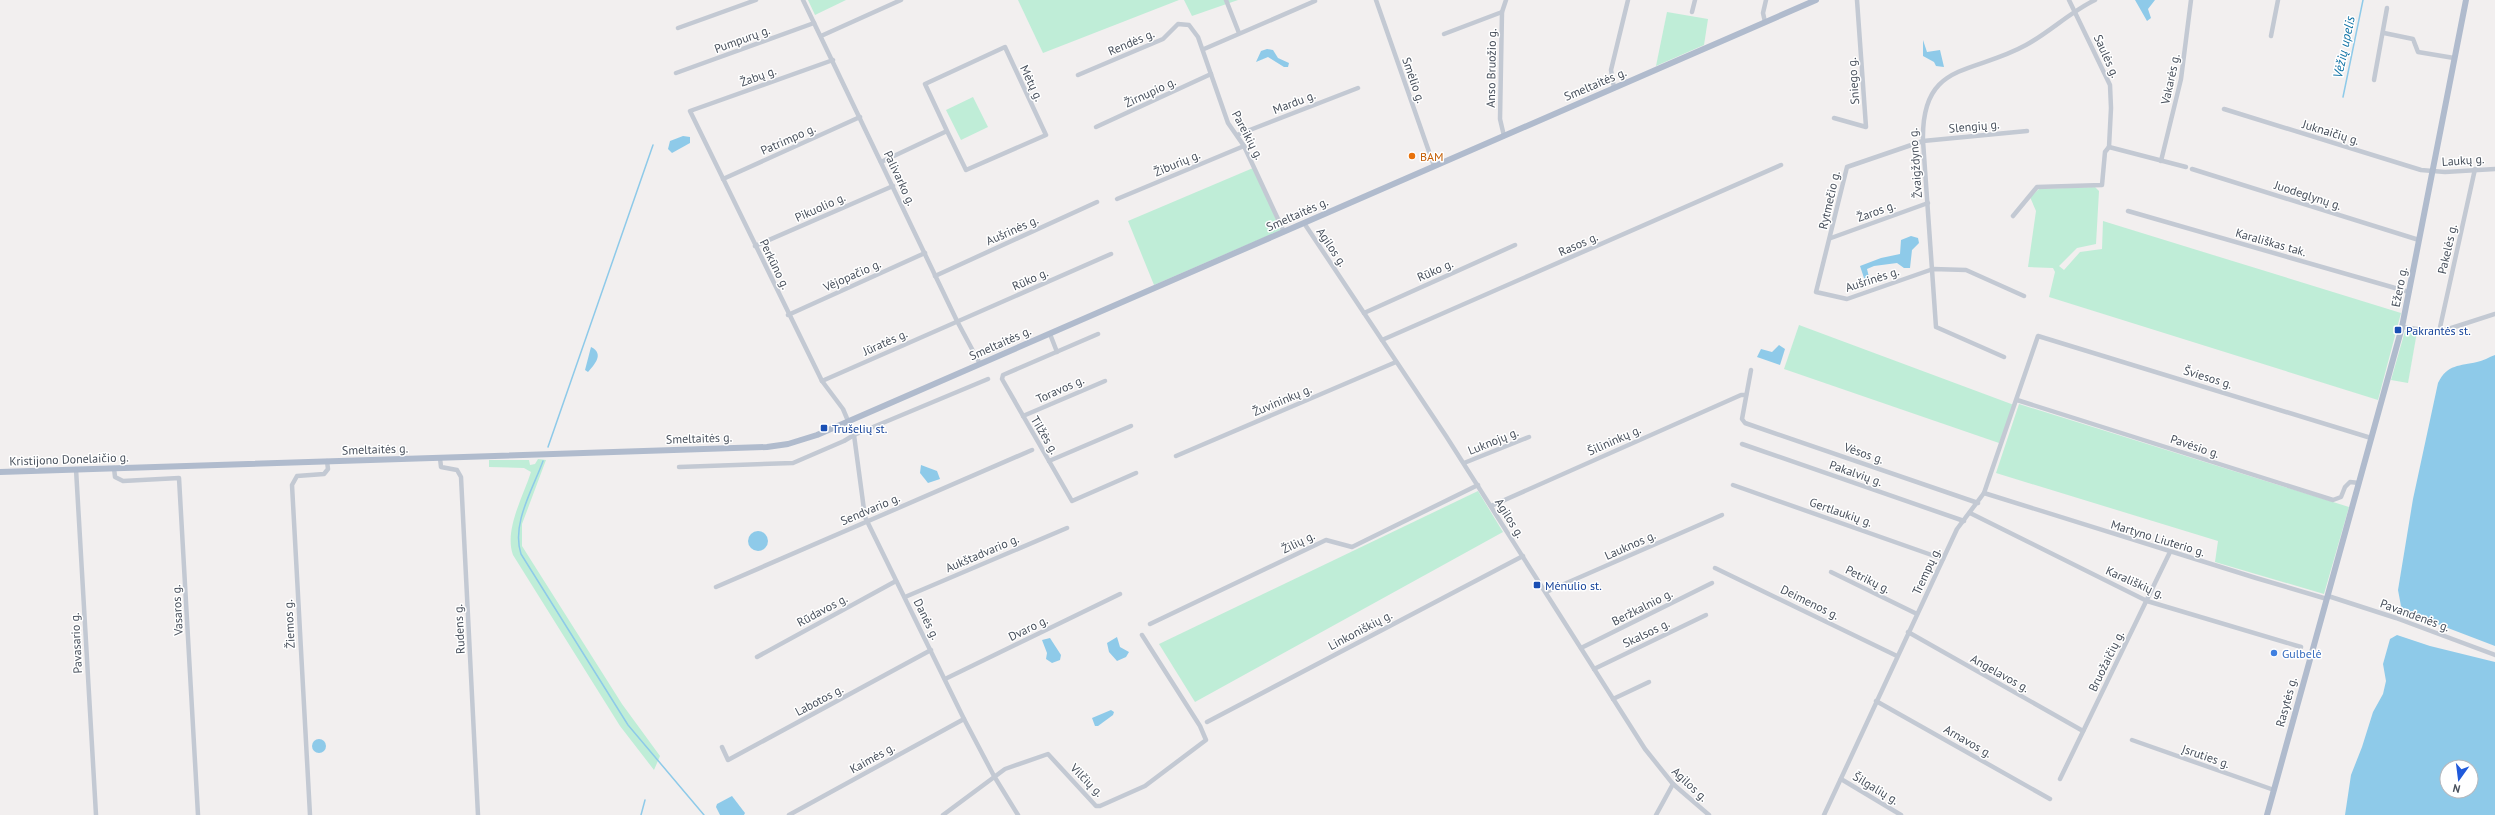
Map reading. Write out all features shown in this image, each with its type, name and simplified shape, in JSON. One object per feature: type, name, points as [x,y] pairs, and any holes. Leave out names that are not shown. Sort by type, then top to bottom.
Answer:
[{"type":"main road","name":"Smeltaitės g.","points":[[139,468],[767,447],[801,441],[1816,0]]},
{"type":"main road","name":"Ežero g.","points":[[2328,597],[2402,328],[2466,0]]},
{"type":"main road","name":"Kristijono Donelaičio g.","points":[[0,472],[139,468]]},
{"type":"main road","name":"Rasytės g.","points":[[2267,815],[2328,597]]},
{"type":"street","points":[[678,28],[756,0]]},
{"type":"street","name":"Palivarko g.","points":[[803,0],[957,322],[980,364]]},
{"type":"street","points":[[821,36],[902,0]]},
{"type":"street","points":[[1226,0],[1239,34]]},
{"type":"street","name":"Smėlio g.","points":[[1376,0],[1434,166]]},
{"type":"street","name":"Anso Bruožio g.","points":[[1504,136],[1500,119],[1502,12],[1506,0]]},
{"type":"street","points":[[1614,88],[1611,70],[1628,0]]},
{"type":"street","points":[[1692,12],[1695,0]]},
{"type":"street","points":[[1765,22],[1763,13],[1766,0]]},
{"type":"street","name":"Sniego g.","points":[[1834,118],[1866,127],[1857,0]]},
{"type":"street","name":"Saulės g.","points":[[2013,216],[2037,187],[2102,185],[2105,152],[2108,147],[2111,108],[2110,85],[2069,0]]},
{"type":"street","name":"Žvaigždyno g.","points":[[2004,357],[1936,327],[1923,119],[1926,102],[1942,80],[2025,46],[2074,10],[2095,0]]},
{"type":"street","name":"Vakarės g.","points":[[2162,161],[2181,79],[2191,0]]},
{"type":"street","points":[[2271,36],[2278,0]]},
{"type":"street","points":[[1204,49],[1315,1]]},
{"type":"street","points":[[2374,80],[2384,32],[2387,8]]},
{"type":"street","points":[[1444,34],[1502,12]]},
{"type":"street","name":"Pumpurų g.","points":[[676,73],[814,23]]},
{"type":"street","name":"Rendės g.","points":[[1078,75],[1163,39],[1178,24],[1188,25]]},
{"type":"street","name":"Pareikių g.","points":[[1188,25],[1194,30],[1204,49],[1228,122],[1244,146],[1284,232]]},
{"type":"street","points":[[2384,32],[2413,39],[2418,52],[2454,58]]},
{"type":"street","name":"Mėtų g.","points":[[1004,47],[1046,135],[966,170],[947,131],[925,84],[1004,47]]},
{"type":"street","name":"Žabų g.","points":[[690,110],[833,60]]},
{"type":"street","name":"Žirnupio g.","points":[[1096,127],[1211,74]]},
{"type":"street","name":"Mardu g.","points":[[1237,135],[1358,88]]},
{"type":"street","name":"Perkūno g.","points":[[690,110],[788,314],[822,381],[849,421]]},
{"type":"street","name":"Juknaičių g.","points":[[2224,110],[2432,172]]},
{"type":"street","name":"Patrimpo g.","points":[[723,179],[860,117]]},
{"type":"street","points":[[881,162],[947,131]]},
{"type":"street","name":"Slengių g.","points":[[1924,141],[2027,132]]},
{"type":"street","name":"Rytmečio g.","points":[[1816,292],[1848,167],[1924,141]]},
{"type":"street","name":"Žiburių g.","points":[[1118,199],[1244,146]]},
{"type":"street","points":[[2108,147],[2186,167]]},
{"type":"street","name":"Rasos g.","points":[[1382,340],[1781,165]]},
{"type":"street","name":"Juodeglynų g.","points":[[2192,169],[2419,240]]},
{"type":"street","name":"Pakelės g.","points":[[2439,332],[2476,169]]},
{"type":"street","name":"Laukų g.","points":[[2432,172],[2495,169]]},
{"type":"street","name":"Pikuolio g.","points":[[755,246],[893,186]]},
{"type":"street","name":"Aušrinės g.","points":[[935,276],[1097,202]]},
{"type":"street","name":"Žaros g.","points":[[1831,238],[1928,203]]},
{"type":"street","name":"Karališkas tak.","points":[[2128,211],[2409,292]]},
{"type":"street","name":"Agilos g.","points":[[1304,223],[1464,463],[1645,749],[1673,784],[1710,815]]},
{"type":"street","name":"Rūko g.","points":[[1364,313],[1515,246]]},
{"type":"street","name":"Vėjopačio g.","points":[[788,314],[925,253]]},
{"type":"street","name":"Rūko g.","points":[[957,322],[1112,254]]},
{"type":"street","points":[[1933,269],[1966,270],[2024,296]]},
{"type":"street","name":"Aušrinės g.","points":[[1816,292],[1847,299],[1933,269]]},
{"type":"street","points":[[2402,328],[2439,332],[2495,314]]},
{"type":"street","name":"Jūratės g.","points":[[822,381],[957,322]]},
{"type":"street","points":[[1050,334],[1057,352],[1098,334]]},
{"type":"street","name":"Šviesos g.","points":[[2038,336],[2371,438]]},
{"type":"street","name":"Trempų g.","points":[[1824,815],[1957,529],[1984,494],[2038,336]]},
{"type":"street","name":"Tilžės g.","points":[[1057,352],[1003,375],[1002,379],[1072,500],[1136,473]]},
{"type":"street","name":"Žuvininkų g.","points":[[1176,456],[1396,362]]},
{"type":"street","points":[[1746,395],[1751,370]]},
{"type":"street","points":[[679,467],[793,462],[844,442],[854,435],[988,379]]},
{"type":"street","name":"Toravos g.","points":[[1023,416],[1105,381]]},
{"type":"street","name":"Šilininkų g.","points":[[1491,506],[1741,395],[1746,395]]},
{"type":"street","name":"Vėsos g.","points":[[1746,395],[1742,419],[1745,423],[1978,502]]},
{"type":"street","name":"Pavėsio g.","points":[[2017,400],[2333,500],[2341,497],[2345,487],[2350,482],[2359,483]]},
{"type":"street","name":"Danės g.","points":[[849,421],[854,435],[867,521],[964,719],[994,776],[1018,815]]},
{"type":"street","points":[[1049,461],[1131,426]]},
{"type":"street","name":"Luknojų g.","points":[[1464,463],[1529,437]]},
{"type":"street","name":"Pakalvių g.","points":[[1742,444],[1964,521]]},
{"type":"street","name":"Sendvario g.","points":[[716,587],[1032,450]]},
{"type":"street","name":"Rudens g.","points":[[440,458],[440,467],[457,470],[461,477],[478,815]]},
{"type":"street","name":"Žiemos g.","points":[[310,815],[292,485],[297,476],[324,474],[327,472],[327,461]]},
{"type":"street","name":"Vasaros g.","points":[[114,468],[115,478],[123,481],[179,478],[198,815]]},
{"type":"street","name":"Pavasario g.","points":[[76,469],[96,815]]},
{"type":"street","name":"Žilių g.","points":[[1150,624],[1326,540],[1352,547],[1478,485]]},
{"type":"street","name":"Gertlaukių g.","points":[[1733,485],[1943,559]]},
{"type":"street","name":"Martyno Liuterio g.","points":[[1984,494],[2170,552],[2328,597]]},
{"type":"street","name":"Karališkių g.","points":[[1970,514],[2147,601],[2301,646]]},
{"type":"street","name":"Lauknos g.","points":[[1546,592],[1722,515]]},
{"type":"street","name":"Aukštadvario g.","points":[[905,597],[1067,528]]},
{"type":"street","name":"Bruožaičių g.","points":[[2060,779],[2170,552]]},
{"type":"street","name":"Linkoniškių g.","points":[[1207,722],[1523,556]]},
{"type":"street","name":"Deimenos g.","points":[[1715,568],[1897,656]]},
{"type":"street","name":"Petrikų g.","points":[[1831,572],[1917,614]]},
{"type":"street","name":"Rūdavos g.","points":[[757,657],[896,581]]},
{"type":"street","name":"Beržkalnio g.","points":[[1581,648],[1712,583]]},
{"type":"street","name":"Dvaro g.","points":[[945,679],[1120,594]]},
{"type":"street","name":"Pavandenės g.","points":[[2328,597],[2396,618],[2495,655]]},
{"type":"street","name":"Skalsos g.","points":[[1594,669],[1706,615]]},
{"type":"street","name":"Angelavos g.","points":[[1908,632],[2083,731]]},
{"type":"street","name":"Vilčių g.","points":[[994,776],[1005,769],[1048,754],[1096,806],[1100,806],[1145,786],[1206,740],[1200,726],[1142,635]]},
{"type":"street","name":"Labotos g.","points":[[722,747],[728,760],[931,650]]},
{"type":"street","points":[[1613,698],[1649,682]]},
{"type":"street","name":"Arnavos g.","points":[[1876,701],[2050,799]]},
{"type":"street","name":"Kaimės g.","points":[[789,815],[964,719]]},
{"type":"street","name":"Įsruties g.","points":[[2132,740],[2274,790]]},
{"type":"street","points":[[943,815],[994,776]]},
{"type":"street","name":"Šilgalių g.","points":[[1841,779],[1902,815]]},
{"type":"street","points":[[1656,815],[1673,784]]},
{"type":"green space","points":[[808,0],[846,0],[815,15]]},
{"type":"green space","points":[[1018,0],[1179,0],[1043,53]]},
{"type":"green space","points":[[1184,0],[1238,0],[1192,16]]},
{"type":"green space","points":[[1667,12],[1708,19],[1704,45],[1656,66]]},
{"type":"green space","points":[[973,97],[988,127],[961,140],[946,110]]},
{"type":"green space","points":[[1253,168],[1281,230],[1154,285],[1128,221]]},
{"type":"green space","points":[[2095,187],[2099,191],[2096,244],[2077,248],[2059,266],[2064,270],[2080,252],[2102,249],[2103,221],[2401,313],[2378,400],[2049,297],[2055,272],[2053,268],[2028,267],[2036,211],[2030,197],[2039,189]]},
{"type":"green space","points":[[1799,325],[2014,405],[1999,443],[1784,369]]},
{"type":"green space","points":[[2405,331],[2417,332],[2408,383],[2391,380]]},
{"type":"green space","points":[[2019,404],[2349,507],[2324,594],[2215,562],[2218,541],[1996,473]]},
{"type":"green space","points":[[538,459],[546,460],[522,524],[522,546],[622,704],[660,756],[654,770],[620,726],[513,555],[511,535],[513,524],[531,472],[524,468],[489,467],[489,460],[529,460],[530,465],[535,464]]},
{"type":"green space","points":[[1478,491],[1503,532],[1195,702],[1159,644]]},
{"type":"water","points":[[2135,0],[2155,0],[2148,9],[2151,18],[2147,21]]},
{"type":"water","points":[[1923,40],[1927,52],[1940,50],[1944,67],[1936,66],[1934,62],[1923,56]]},
{"type":"water","points":[[1267,49],[1273,50],[1278,58],[1289,63],[1288,67],[1284,67],[1268,57],[1256,62],[1261,51]]},
{"type":"water","points":[[683,136],[690,137],[690,143],[672,153],[668,149],[670,141]]},
{"type":"water","points":[[1911,236],[1918,238],[1919,243],[1912,250],[1910,268],[1904,268],[1897,263],[1874,266],[1867,269],[1869,277],[1865,281],[1860,266],[1881,258],[1900,254],[1901,240]]},
{"type":"water","points":[[1779,345],[1785,349],[1780,365],[1757,357],[1761,349],[1772,352]]},
{"type":"water","points":[[591,347],[595,350],[598,356],[597,360],[588,372],[585,370]]},
{"type":"water","points":[[2495,355],[2495,646],[2406,612],[2401,606],[2398,590],[2413,499],[2438,383],[2446,372],[2454,367],[2479,361]]},
{"type":"water","points":[[921,465],[937,471],[940,479],[928,483],[920,473]]},
{"type":"water","points":[[758,531],[765,534],[768,541],[765,548],[758,551],[751,548],[748,541],[751,534]]},
{"type":"water","points":[[2397,635],[2430,646],[2495,662],[2495,815],[2345,815],[2351,775],[2373,712],[2383,694],[2386,681],[2383,664],[2390,639]]},
{"type":"water","points":[[1117,637],[1120,647],[1129,652],[1126,657],[1117,661],[1109,652],[1107,643]]},
{"type":"water","points":[[1050,638],[1061,655],[1060,660],[1052,663],[1046,659],[1047,653],[1042,640]]},
{"type":"water","points":[[1111,710],[1114,712],[1113,715],[1098,726],[1095,726],[1092,718]]},
{"type":"water","points":[[316,739],[322,739],[326,743],[326,749],[322,753],[316,753],[312,749],[312,743]]},
{"type":"water","points":[[732,796],[745,813],[744,815],[720,815],[716,807],[717,804]]},
{"type":"waterway","name":"Vėžių upelis","points":[[2343,97],[2363,0]]},
{"type":"waterway","points":[[548,447],[653,145]]},
{"type":"waterway","points":[[543,461],[524,507],[521,519],[519,531],[521,554],[628,725],[704,815]]},
{"type":"waterway","points":[[641,815],[645,800]]},
{"type":"place","name":"BAM","points":[[1412,156]]},
{"type":"place","name":"Pakrantės st.","points":[[2398,330]]},
{"type":"place","name":"Trušelių st.","points":[[824,428]]},
{"type":"place","name":"Mėnulio st.","points":[[1537,585]]},
{"type":"place","name":"Gulbelė","points":[[2274,653]]}]
